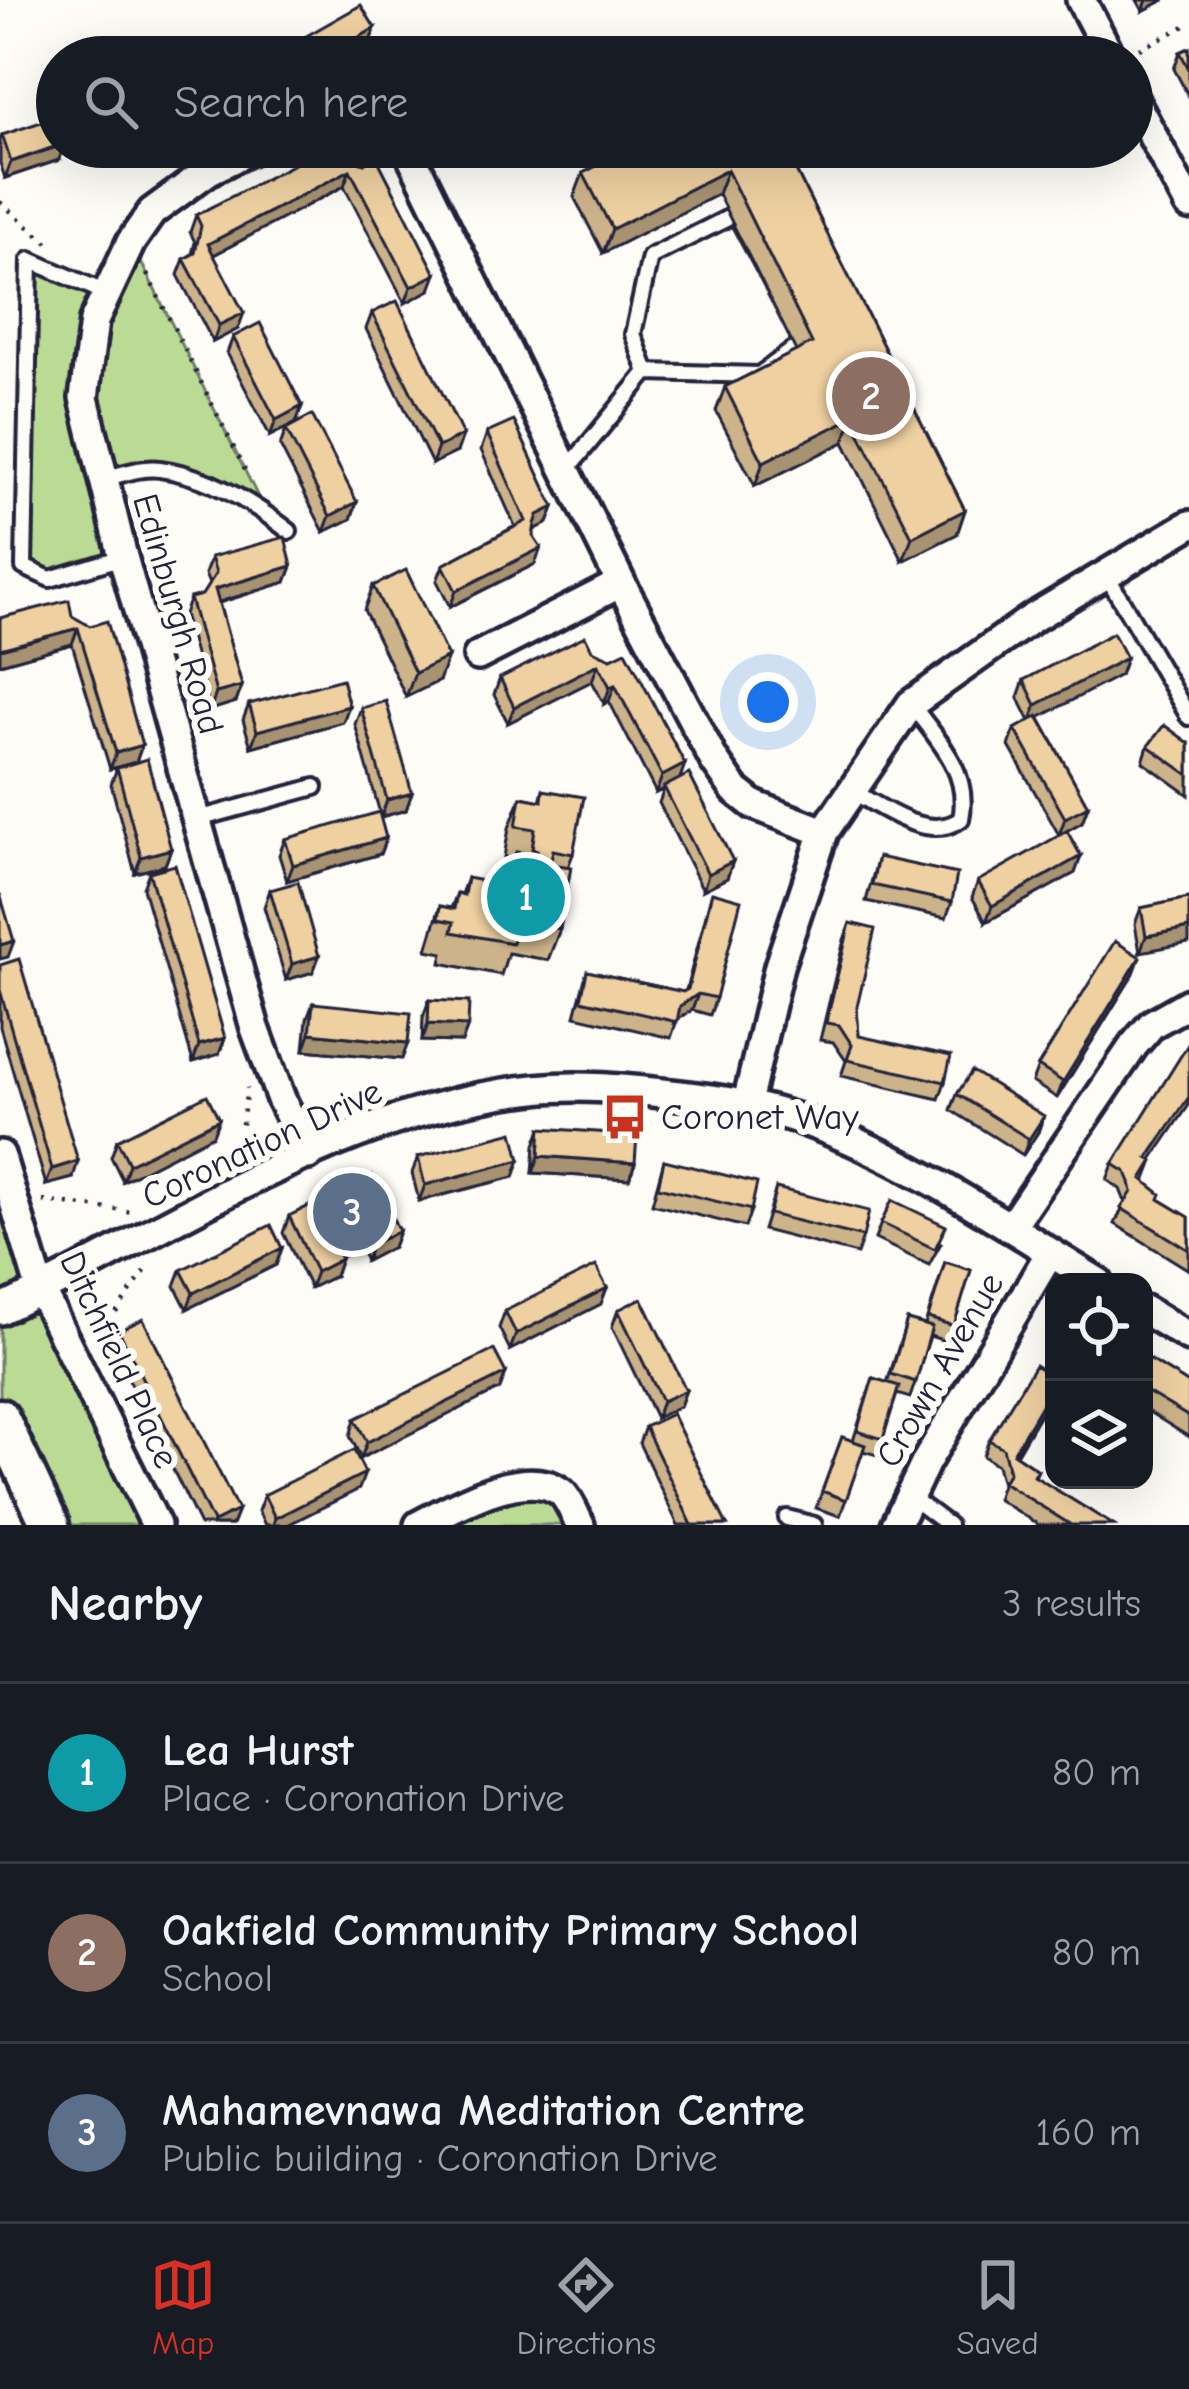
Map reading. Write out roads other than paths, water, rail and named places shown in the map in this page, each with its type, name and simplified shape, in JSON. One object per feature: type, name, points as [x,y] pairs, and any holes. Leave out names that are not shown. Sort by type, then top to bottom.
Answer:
[{"type":"street","points":[[1081,0],[1109,36]]},
{"type":"street","points":[[1153,137],[1189,205]]},
{"type":"street","name":"Edinburgh Road","points":[[212,168],[152,212],[131,242],[94,321],[84,398],[123,557],[255,1028],[280,1099],[309,1155]]},
{"type":"street","points":[[417,168],[621,583],[714,760],[735,790],[778,816],[824,832]]},
{"type":"street","points":[[747,1103],[779,966],[824,832],[911,704],[1031,619],[1189,525]]},
{"type":"street","points":[[478,656],[621,583]]},
{"type":"street","points":[[1010,1228],[1134,1045],[1152,1024],[1189,1003]]},
{"type":"street","name":"Coronation Drive","points":[[0,1310],[309,1155],[412,1115],[536,1088],[609,1087],[747,1103],[807,1122],[946,1188],[1083,1273]]},
{"type":"street","name":"Ditchfield Place","points":[[0,1155],[41,1291],[156,1525]]},
{"type":"street","name":"Crown Avenue","points":[[896,1525],[908,1496],[1050,1253]]},
{"type":"street","points":[[1153,1315],[1189,1337]]},
{"type":"street","points":[[0,1418],[50,1525]]},
{"type":"street","points":[[427,1523],[491,1490],[537,1482],[563,1493],[580,1525]]},
{"type":"lane","points":[[736,214],[804,342],[759,375],[647,372],[633,334],[650,257],[736,214]]},
{"type":"lane","points":[[106,293],[30,260],[24,567],[50,579],[123,557]]},
{"type":"lane","points":[[567,470],[647,372]]},
{"type":"lane","points":[[103,478],[155,468],[203,481],[266,513],[289,531]]},
{"type":"lane","points":[[1106,574],[1189,717]]},
{"type":"lane","points":[[852,790],[928,827],[948,828],[961,819],[964,804],[952,758],[911,704]]},
{"type":"lane","points":[[198,819],[315,788]]},
{"type":"lane","points":[[908,1496],[948,1525]]},
{"type":"lane","points":[[788,1518],[814,1525]]},
{"type":"place","name":"Oakfield Community Primary School","points":[[871,396]]},
{"type":"place","name":"Lea Hurst","points":[[526,897]]},
{"type":"place","name":"Coronet Way","points":[[625,1117]]},
{"type":"place","name":"Mahamevnawa Meditation Centre","points":[[352,1212]]}]
